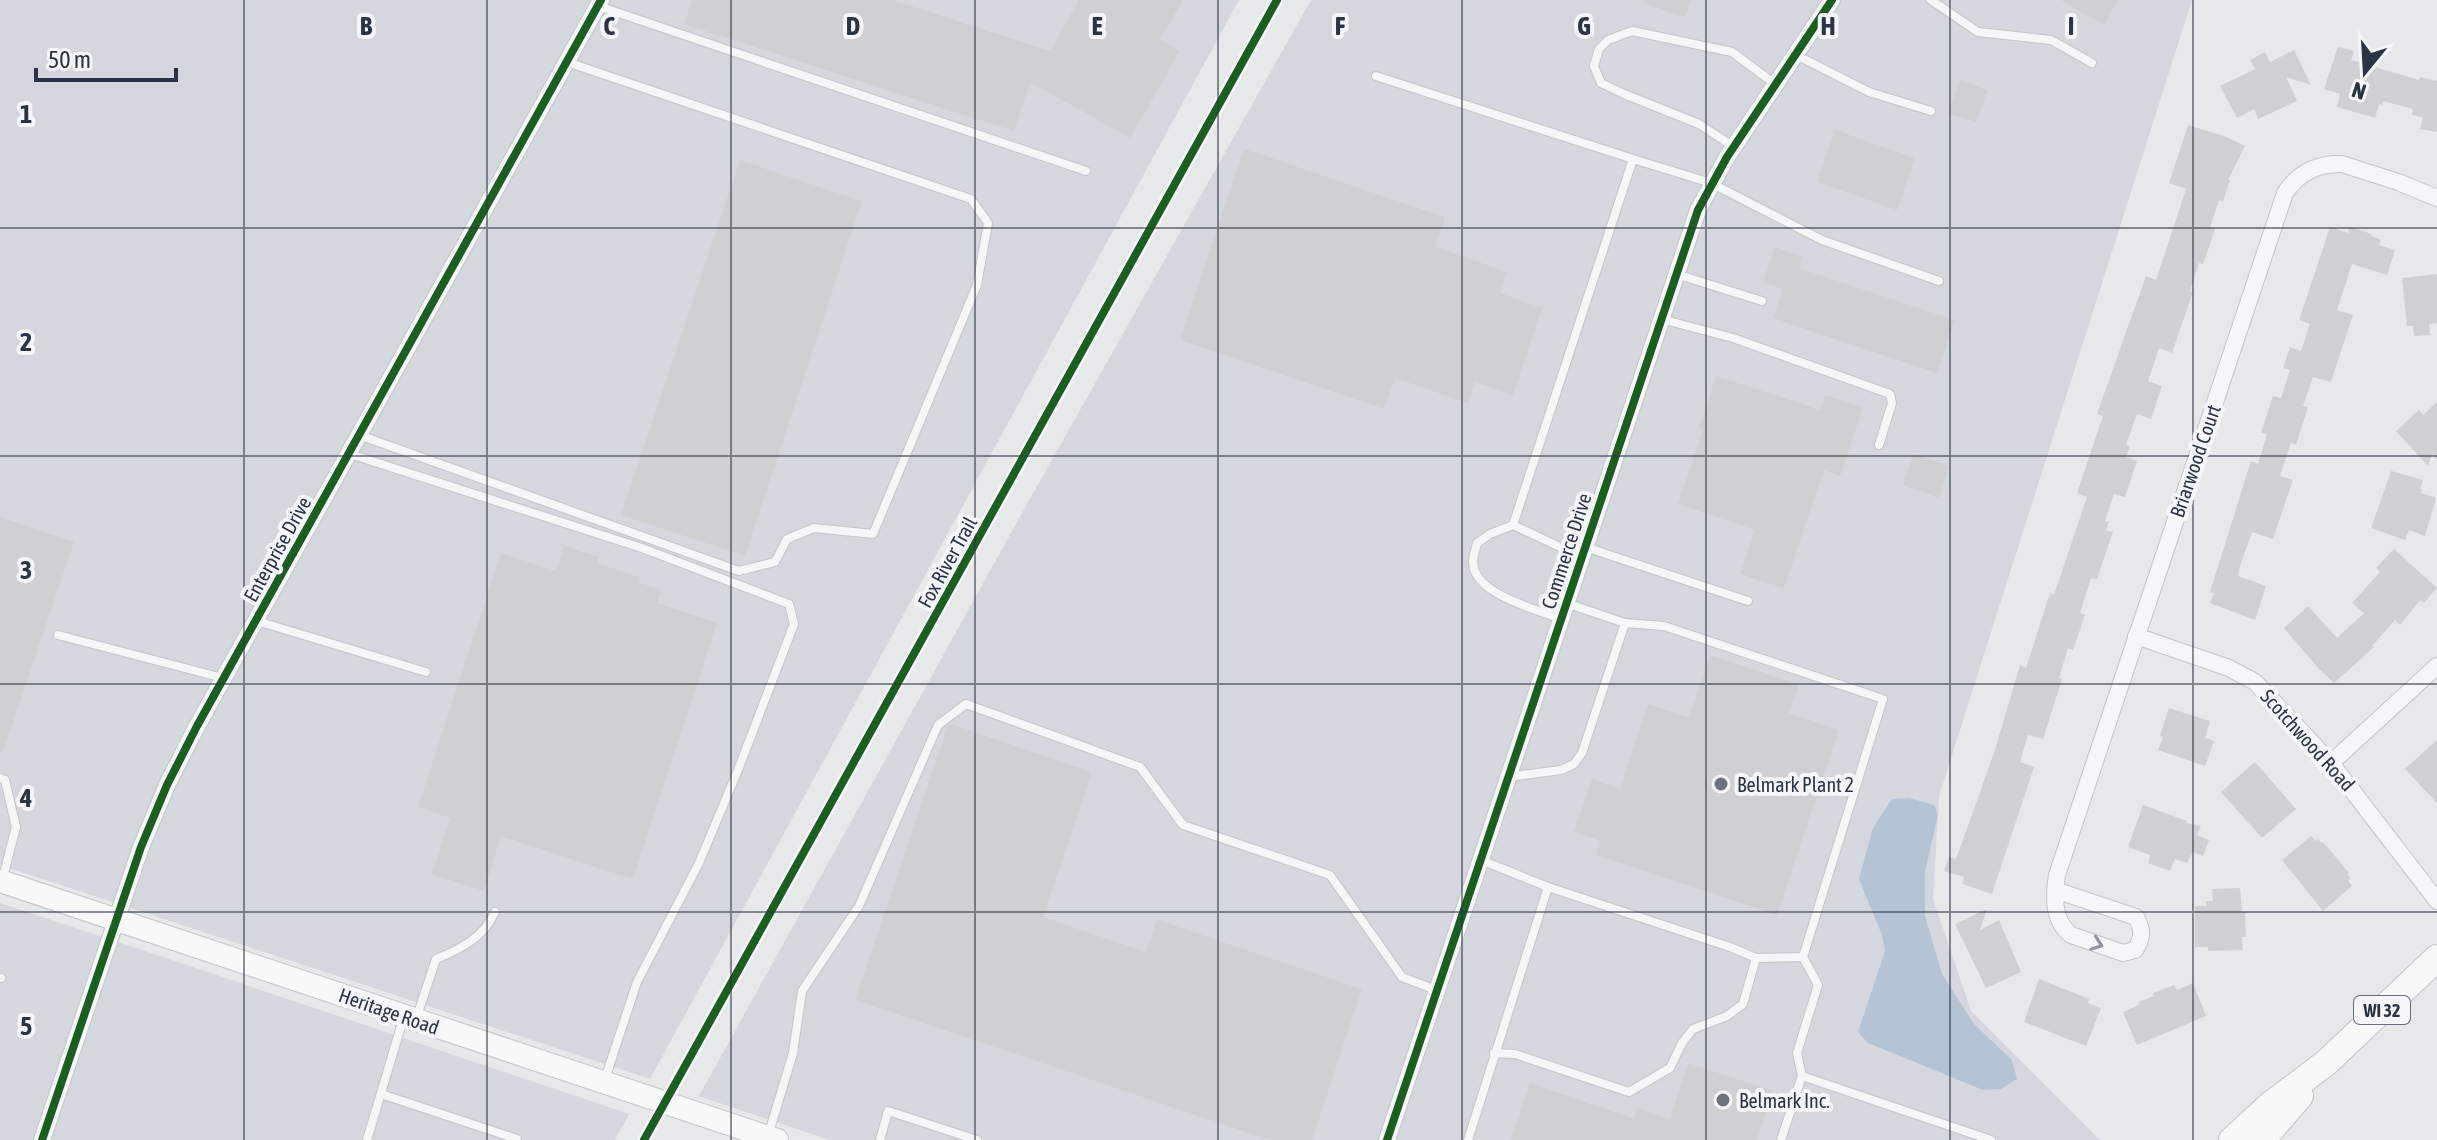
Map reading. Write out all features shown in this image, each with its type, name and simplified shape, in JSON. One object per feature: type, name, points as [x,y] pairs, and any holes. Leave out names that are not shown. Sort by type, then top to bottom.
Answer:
[{"type":"main road","name":"Heritage Road","points":[[1,881],[760,1137]]},
{"type":"main road","name":"WI 32","points":[[2232,1140],[2270,1105],[2327,1062],[2437,958]]},
{"type":"main road","name":"WI 32","points":[[2262,1140],[2327,1062]]},
{"type":"street","name":"Commerce Drive","points":[[1387,1140],[1698,210],[1711,183],[1832,0]]},
{"type":"street","name":"Enterprise Drive","points":[[42,1140],[115,920],[167,785],[599,3]]},
{"type":"street","name":"Briarwood Court","points":[[2055,890],[2136,917],[2141,926],[2142,940],[2135,950],[2123,953],[2071,935],[2063,929],[2055,907],[2055,890],[2057,875],[2285,193],[2305,172],[2333,163],[2398,182],[2437,198]]},
{"type":"street","name":"Scotchwood Road","points":[[2136,636],[2229,668],[2255,682],[2331,763],[2437,901]]},
{"type":"street","points":[[2331,763],[2437,666]]},
{"type":"lane","points":[[1931,0],[1978,32],[2051,40],[2092,63]]},
{"type":"lane","points":[[599,3],[1086,171]]},
{"type":"lane","points":[[1734,147],[1699,124],[1601,83],[1594,66],[1599,49],[1608,40],[1632,31],[1687,41],[1732,52],[1776,84]]},
{"type":"lane","points":[[1795,55],[1869,92],[1931,111]]},
{"type":"lane","points":[[359,435],[739,571],[775,562],[787,539],[814,528],[873,534],[977,285],[988,223],[971,199],[567,61]]},
{"type":"lane","points":[[1376,76],[1711,183],[1822,240],[1939,281]]},
{"type":"lane","points":[[1513,525],[1633,159]]},
{"type":"lane","points":[[1675,274],[1762,301]]},
{"type":"lane","points":[[1661,318],[1733,338],[1890,394],[1892,403],[1879,445]]},
{"type":"lane","points":[[349,453],[642,548],[789,604],[794,624],[738,770],[699,863],[637,982],[604,1083]]},
{"type":"lane","points":[[1748,601],[1583,552],[1513,525],[1477,543],[1472,564],[1480,582],[1497,594],[1625,623],[1664,626],[1883,699],[1803,957],[1818,985],[1797,1053],[1802,1076],[1781,1140]]},
{"type":"lane","points":[[256,620],[426,672]]},
{"type":"lane","points":[[1508,777],[1561,770],[1574,764],[1582,753],[1625,623]]},
{"type":"lane","points":[[58,635],[224,678]]},
{"type":"lane","points":[[760,1137],[793,1053],[802,991],[859,906],[938,725],[966,704],[1140,767],[1183,825],[1330,875],[1402,977],[1437,991]]},
{"type":"lane","points":[[0,778],[5,780],[16,827],[1,881]]},
{"type":"lane","points":[[1480,859],[1548,887],[1756,958],[1803,957]]},
{"type":"lane","points":[[1468,1140],[1548,887]]},
{"type":"lane","points":[[367,1140],[381,1094],[436,959],[459,950],[488,927],[495,912]]},
{"type":"lane","points":[[1494,1053],[1515,1054],[1629,1092],[1670,1068],[1693,1029],[1727,1016],[1743,1004],[1756,958]]},
{"type":"lane","points":[[1802,1076],[1991,1140]]},
{"type":"lane","points":[[381,1094],[517,1139]]},
{"type":"lane","points":[[880,1140],[888,1111],[977,1140]]},
{"type":"shaded area","points":[[0,0],[1239,0],[650,1079],[0,865]]},
{"type":"shaded area","points":[[1311,0],[2192,0],[1939,796],[1933,899],[1971,1011],[2100,1140],[829,1140],[699,1096]]},
{"type":"shaded area","points":[[0,903],[629,1114],[615,1140],[0,1140]]},
{"type":"water","points":[[1909,798],[1934,805],[1938,815],[1925,871],[1925,916],[1942,974],[1974,1024],[2012,1060],[2017,1079],[2001,1089],[1983,1090],[1868,1043],[1858,1032],[1885,951],[1882,935],[1859,879],[1873,828],[1892,799]]},
{"type":"building","points":[[692,0],[892,0],[1050,51],[1079,0],[1183,0],[1160,40],[1180,51],[1130,138],[1030,82],[1014,131],[684,24]]},
{"type":"building","points":[[1644,0],[1691,0],[1685,17],[1643,3]]},
{"type":"building","points":[[2061,0],[2118,0],[2104,25]]},
{"type":"building","points":[[2338,47],[2354,51],[2351,60],[2419,80],[2420,77],[2437,81],[2437,132],[2420,129],[2423,117],[2412,115],[2413,109],[2383,101],[2375,118],[2337,107],[2340,94],[2324,89]]},
{"type":"building","points":[[2294,50],[2311,85],[2286,77],[2297,101],[2258,119],[2254,109],[2237,118],[2220,86],[2255,69],[2250,60],[2265,52],[2270,62]]},
{"type":"building","points":[[1960,80],[1988,90],[1976,122],[1948,113]]},
{"type":"building","points":[[2188,125],[2245,146],[2228,180],[2223,201],[2219,200],[2210,227],[2215,229],[2203,264],[2199,263],[2190,291],[2193,292],[2172,353],[2159,348],[2148,381],[2162,386],[2151,419],[2137,414],[2126,445],[2130,446],[2126,457],[2137,461],[2125,497],[2114,494],[2105,521],[2109,522],[2106,530],[2113,532],[2097,579],[2091,578],[2080,613],[2085,615],[2073,650],[2068,648],[2059,678],[2062,679],[2043,739],[2028,735],[2020,762],[2034,767],[1992,894],[1962,884],[1964,877],[1944,871],[1949,857],[1956,859],[1994,753],[2020,665],[2026,668],[2050,593],[2054,595],[2087,497],[2077,493],[2103,416],[2097,414],[2146,276],[2156,280],[2186,189],[2169,183]]},
{"type":"building","points":[[1835,130],[1915,158],[1897,210],[1817,182]]},
{"type":"building","points":[[1244,149],[1445,217],[1435,247],[1507,272],[1500,293],[1542,308],[1513,395],[1475,382],[1468,403],[1395,378],[1384,409],[1180,340]]},
{"type":"building","points":[[740,160],[862,201],[745,556],[621,515]]},
{"type":"building","points":[[2330,227],[2348,233],[2350,227],[2372,234],[2381,240],[2379,245],[2395,250],[2387,275],[2352,264],[2337,310],[2353,315],[2331,382],[2313,377],[2303,406],[2308,407],[2296,445],[2291,443],[2280,476],[2293,480],[2273,539],[2252,532],[2239,569],[2238,576],[2266,586],[2255,620],[2210,603],[2214,593],[2210,592],[2251,461],[2258,464],[2267,434],[2261,433],[2273,396],[2281,398],[2290,370],[2283,368],[2290,347],[2301,351],[2310,324],[2299,320]]},
{"type":"building","points":[[1775,247],[1803,257],[1799,268],[1955,320],[1937,373],[1773,318],[1783,289],[1763,282]]},
{"type":"building","points":[[2437,274],[2437,323],[2429,324],[2430,335],[2414,336],[2413,326],[2407,326],[2402,278]]},
{"type":"building","points":[[1716,376],[1820,410],[1825,395],[1863,407],[1840,476],[1824,470],[1784,588],[1740,574],[1755,530],[1678,504],[1703,430],[1699,428]]},
{"type":"building","points":[[2437,402],[2437,459],[2432,454],[2428,466],[2396,431],[2419,410],[2423,415]]},
{"type":"building","points":[[1913,454],[1949,466],[1939,498],[1903,485]]},
{"type":"building","points":[[2391,471],[2423,480],[2421,493],[2436,498],[2425,536],[2409,530],[2405,540],[2371,528]]},
{"type":"building","points":[[0,517],[74,542],[3,752],[0,752]]},
{"type":"building","points":[[564,546],[599,557],[597,563],[639,577],[638,582],[661,590],[657,603],[717,623],[633,879],[501,836],[484,891],[432,874],[450,818],[418,807],[501,553],[556,571]]},
{"type":"building","points":[[2394,549],[2437,588],[2424,603],[2420,600],[2400,625],[2395,620],[2374,647],[2334,683],[2284,628],[2308,606],[2337,638],[2364,613],[2352,603],[2380,572],[2376,568]]},
{"type":"building","name":"Belmark Plant 2","points":[[1710,655],[1799,685],[1789,713],[1839,730],[1777,915],[1596,855],[1601,841],[1574,832],[1592,779],[1620,789],[1648,704],[1689,718]]},
{"type":"building","points":[[2169,708],[2210,721],[2205,738],[2214,741],[2205,766],[2158,750]]},
{"type":"building","points":[[951,724],[1092,772],[1043,917],[1146,952],[1157,920],[1362,989],[1312,1140],[1270,1140],[855,1000]]},
{"type":"building","points":[[2437,740],[2437,803],[2405,769]]},
{"type":"building","points":[[2255,762],[2296,809],[2262,838],[2221,792]]},
{"type":"building","points":[[2143,805],[2201,826],[2197,835],[2209,840],[2203,856],[2193,852],[2187,863],[2175,859],[2170,871],[2148,863],[2150,855],[2128,847]]},
{"type":"building","points":[[2311,836],[2323,842],[2349,873],[2348,881],[2352,886],[2323,911],[2282,860]]},
{"type":"building","points":[[2240,888],[2242,912],[2245,912],[2243,950],[2208,951],[2208,947],[2195,947],[2195,906],[2207,906],[2206,901],[2213,901],[2212,889]]},
{"type":"building","points":[[1987,909],[1980,930],[1999,920],[2021,972],[1986,988],[1955,924]]},
{"type":"building","points":[[2039,979],[2089,999],[2088,1003],[2101,1008],[2086,1046],[2024,1022]]},
{"type":"building","points":[[2193,983],[2206,1016],[2137,1045],[2123,1012],[2154,996],[2153,993],[2174,985],[2177,990]]},
{"type":"building","name":"Belmark Inc.","points":[[1688,1063],[1773,1091],[1757,1140],[1511,1140],[1530,1083],[1634,1119],[1637,1108],[1670,1119]]},
{"type":"cycle path","points":[[42,1140],[141,847],[167,785],[601,0]]},
{"type":"cycle path","name":"Fox River Trail","points":[[644,1140],[1277,0]]},
{"type":"cycle path","points":[[1387,1140],[1698,210],[1727,157],[1832,0]]},
{"type":"place","name":"Belmark Plant 2","points":[[1721,784]]},
{"type":"place","name":"Belmark Inc.","points":[[1723,1100]]}]
